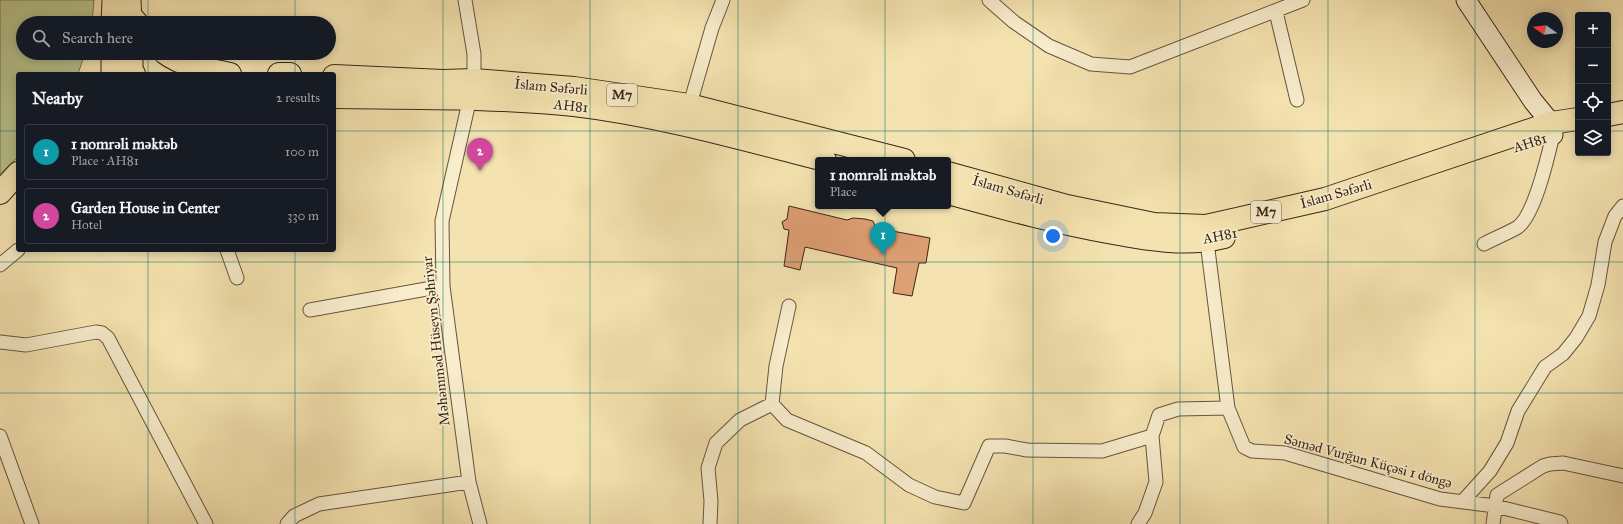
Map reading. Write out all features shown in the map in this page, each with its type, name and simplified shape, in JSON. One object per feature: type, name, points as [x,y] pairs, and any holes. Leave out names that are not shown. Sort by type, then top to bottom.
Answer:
[{"type":"highway","points":[[175,60],[194,67],[220,72]]},
{"type":"highway","name":"M7","points":[[336,76],[443,81],[472,90]]},
{"type":"highway","name":"AH81","points":[[336,96],[472,90],[574,105],[687,114],[816,157]]},
{"type":"highway","points":[[1611,114],[1623,112]]},
{"type":"highway","name":"M7","points":[[687,114],[890,157]]},
{"type":"highway","name":"M7","points":[[1552,129],[1575,120]]},
{"type":"highway","points":[[1611,127],[1623,125]]},
{"type":"highway","name":"AH81","points":[[951,193],[1066,225],[1155,241],[1206,234],[1331,210],[1552,129],[1575,132]]},
{"type":"highway","name":"İslam Səfərli","points":[[951,174],[1074,208],[1206,234]]},
{"type":"highway","points":[[0,193],[16,175]]},
{"type":"highway","points":[[0,209],[16,196]]},
{"type":"main road","points":[[114,0],[127,16]]},
{"type":"main road","points":[[1466,0],[1552,129]]},
{"type":"main road","points":[[117,60],[124,70]]},
{"type":"street","name":"Məhəmməd Hüseyn Şəhriyar","points":[[465,0],[474,54],[472,90],[442,221],[443,286],[469,482],[480,524]]},
{"type":"street","points":[[687,114],[712,28],[723,0]]},
{"type":"street","points":[[989,0],[1014,22],[1050,46],[1091,64],[1130,67],[1276,12],[1303,0]]},
{"type":"street","points":[[1276,12],[1297,100]]},
{"type":"street","points":[[1484,244],[1519,226],[1527,215],[1540,184],[1552,129]]},
{"type":"street","points":[[1462,502],[1490,471],[1507,443],[1518,411],[1545,367],[1563,354],[1576,338],[1588,316],[1598,285],[1605,242],[1615,216],[1623,206]]},
{"type":"street","name":"Səməd Vurğun Küçəsi 1 döngə","points":[[1206,234],[1228,408],[1244,447],[1252,451],[1286,453],[1440,498],[1495,506],[1560,522],[1561,524]]},
{"type":"street","points":[[0,265],[16,252]]},
{"type":"street","points":[[228,252],[237,278]]},
{"type":"street","points":[[310,310],[443,286]]},
{"type":"street","points":[[789,306],[776,366],[772,404],[787,420],[866,453],[909,485],[935,497],[964,503],[989,446],[1005,446],[1027,450],[1102,451],[1152,436]]},
{"type":"street","points":[[0,342],[26,345],[96,332],[102,333],[108,338],[206,524]]},
{"type":"street","points":[[710,524],[712,500],[708,468],[716,443],[740,420],[772,404]]},
{"type":"street","points":[[1138,524],[1145,513],[1156,482],[1152,436],[1159,415],[1178,409],[1228,408]]},
{"type":"street","points":[[0,436],[32,524]]},
{"type":"street","points":[[1493,524],[1497,495],[1543,466],[1563,463],[1623,476]]},
{"type":"street","points":[[287,524],[294,516],[319,504],[469,482]]},
{"type":"green space","points":[[0,0],[94,0],[93,16],[16,16],[16,60],[83,60],[79,72],[16,72],[16,159],[0,174]]},
{"type":"building","points":[[789,206],[847,220],[853,218],[865,219],[873,221],[876,228],[930,238],[926,263],[919,263],[912,296],[893,293],[897,268],[805,247],[800,270],[784,266],[789,230],[784,229],[782,222],[787,219]]},
{"type":"place","name":"Garden House in Center","points":[[480,171]]},
{"type":"place","name":"1 nomrəli məktəb","points":[[883,255]]}]
